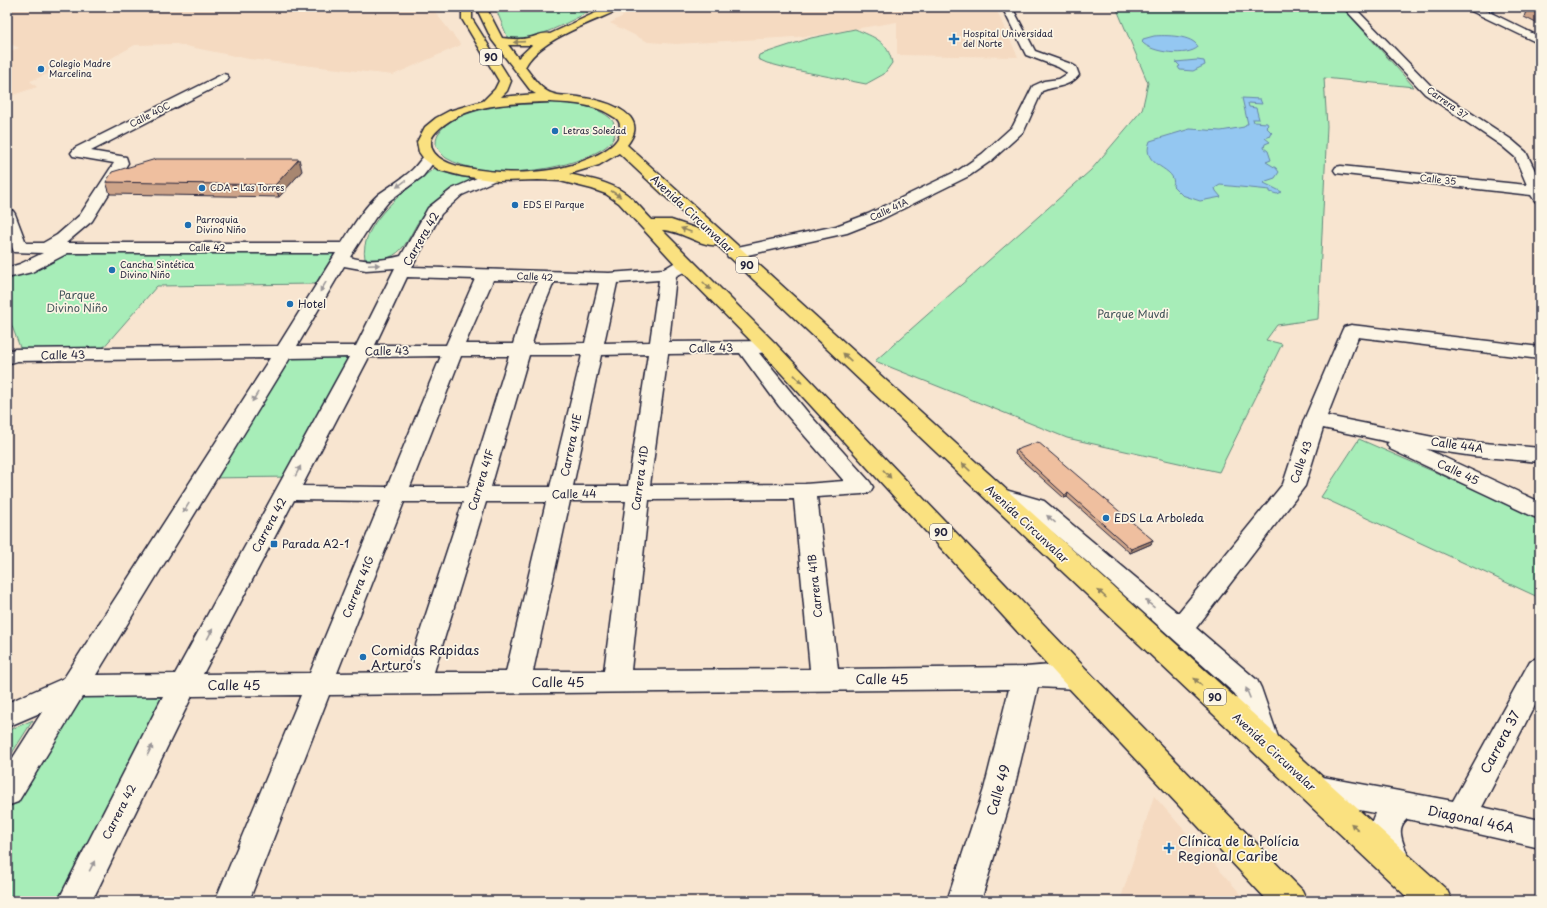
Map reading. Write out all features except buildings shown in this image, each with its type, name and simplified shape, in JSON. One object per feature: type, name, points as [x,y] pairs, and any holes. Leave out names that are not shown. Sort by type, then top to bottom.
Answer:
[{"type":"highway","name":"90","points":[[481,7],[498,40],[535,88],[550,98]]},
{"type":"highway","points":[[498,40],[508,43],[518,43],[543,38],[606,7]]},
{"type":"highway","points":[[519,67],[526,56],[539,46],[617,7]]},
{"type":"highway","name":"90","points":[[460,9],[467,10],[467,19],[505,80],[501,91],[487,104]]},
{"type":"highway","name":"90","points":[[550,98],[589,102],[617,113],[625,120],[628,129],[626,138],[620,146],[609,154],[588,163],[556,172],[533,175],[493,176],[454,170],[430,158],[424,151],[423,143],[426,135],[432,128],[455,114],[487,104],[518,99],[550,98]]},
{"type":"highway","name":"Avenida Circunvalar","points":[[620,146],[1435,901]]},
{"type":"highway","name":"90","points":[[533,175],[580,180],[611,191],[624,200],[648,225],[676,269],[768,347],[1077,678],[1290,901]]},
{"type":"highway","points":[[648,225],[670,225],[728,247]]},
{"type":"street","name":"Calle 41A","points":[[728,247],[841,230],[874,217],[964,173],[987,157],[1019,128],[1037,90],[1048,84],[1062,82],[1069,79],[1073,75],[1072,70],[1060,62],[1030,54],[1008,7]]},
{"type":"street","name":"Carrera 37","points":[[1348,7],[1429,91],[1507,143],[1533,163],[1538,194]]},
{"type":"street","points":[[1471,7],[1540,41]]},
{"type":"street","points":[[1488,7],[1540,33]]},
{"type":"street","name":"Calle 40C","points":[[46,248],[63,238],[86,218],[121,163],[121,160],[78,153],[80,151],[223,78]]},
{"type":"street","points":[[7,793],[369,215],[384,198],[418,172],[430,158]]},
{"type":"street","name":"Calle 35","points":[[1341,170],[1538,194]]},
{"type":"street","name":"Carrera 42","points":[[75,901],[183,685],[362,352],[434,211],[457,192],[493,176]]},
{"type":"street","name":"Calle 42","points":[[7,214],[20,248],[344,253],[353,264],[370,266],[390,264],[486,275],[547,278],[609,278],[676,269]]},
{"type":"street","name":"Calle 42","points":[[7,273],[26,268],[66,248]]},
{"type":"street","name":"Carrera 41D","points":[[616,682],[638,493],[659,348],[676,269]]},
{"type":"street","name":"Carrera 41G","points":[[232,901],[453,350],[486,275]]},
{"type":"street","name":"Carrera 41F","points":[[417,683],[477,495],[530,318],[547,278]]},
{"type":"street","name":"Carrera 41E","points":[[517,682],[609,278]]},
{"type":"street","name":"Calle 43","points":[[1180,629],[1294,486],[1315,420],[1351,331],[1540,353]]},
{"type":"street","name":"Calle 44","points":[[286,493],[477,495],[805,491],[862,487],[815,436],[769,380],[745,347]]},
{"type":"street","name":"Calle 43","points":[[7,358],[16,355],[768,347]]},
{"type":"street","points":[[1315,420],[1375,433]]},
{"type":"street","name":"Calle 45","points":[[1375,433],[1540,511]]},
{"type":"street","name":"Calle 44A","points":[[1375,433],[1473,449],[1510,451],[1540,455]]},
{"type":"street","name":"Carrera 41B","points":[[805,491],[825,680]]},
{"type":"street","points":[[995,494],[1036,506],[1094,554],[1247,688],[1265,743]]},
{"type":"street","points":[[1033,677],[1047,646]]},
{"type":"street","name":"Carrera 37","points":[[1461,816],[1540,668]]},
{"type":"street","name":"Calle 45","points":[[74,686],[1033,677],[1077,678]]},
{"type":"street","name":"Calle 49","points":[[964,901],[1033,677]]},
{"type":"street","points":[[7,715],[74,686]]},
{"type":"street","name":"Diagonal 46A","points":[[1312,788],[1461,816],[1540,834]]},
{"type":"street","points":[[1393,862],[1384,832],[1386,821],[1392,812],[1401,805]]},
{"type":"shaded area","points":[[7,7],[431,7],[461,45],[393,75],[249,59],[176,44],[135,45],[99,65],[50,73],[30,81],[37,87],[7,97],[7,52],[19,48],[7,42]]},
{"type":"shaded area","points":[[640,7],[995,7],[1018,57],[897,55],[897,22],[811,36],[676,44],[648,42],[610,23]]},
{"type":"shaded area","name":"Clínica de la Polícia Regional Caribe","points":[[1154,796],[1247,901],[1120,901]]},
{"type":"green space","points":[[495,7],[598,7],[552,30],[538,35],[515,39],[507,36]]},
{"type":"green space","name":"Parque Muvdi","points":[[1116,7],[1342,7],[1414,87],[1324,78],[1327,126],[1318,319],[1277,325],[1266,340],[1282,344],[1219,472],[1067,438],[875,361],[1091,170],[1142,110],[1148,83]]},
{"type":"green space","points":[[855,29],[874,37],[884,45],[892,63],[884,74],[866,84],[790,69],[758,59],[759,55],[811,38]]},
{"type":"green space","points":[[546,102],[579,105],[595,109],[612,120],[616,127],[614,138],[603,148],[591,155],[575,161],[538,170],[518,172],[479,169],[462,165],[446,158],[436,146],[436,138],[446,125],[472,112],[504,105]]},
{"type":"green space","points":[[435,168],[452,175],[476,179],[431,207],[423,215],[407,242],[393,255],[383,260],[368,261],[365,259],[365,245],[369,232],[377,219],[400,195]]},
{"type":"green space","name":"Parque Divino Niño","points":[[336,251],[315,284],[157,286],[102,349],[21,350],[7,313],[7,274],[64,254]]},
{"type":"green space","points":[[284,352],[362,352],[295,477],[205,478]]},
{"type":"green space","points":[[1359,439],[1540,518],[1540,598],[1321,497]]},
{"type":"green space","points":[[183,685],[72,901],[7,901],[7,797],[74,686]]},
{"type":"green space","points":[[33,720],[7,761],[7,731]]},
{"type":"water","points":[[1154,36],[1185,38],[1191,40],[1198,47],[1193,50],[1178,53],[1153,49],[1142,42],[1143,39]]},
{"type":"water","points":[[1197,60],[1204,61],[1205,65],[1193,71],[1180,70],[1178,67],[1180,66],[1176,62]]},
{"type":"water","points":[[1242,98],[1260,99],[1262,104],[1248,103],[1249,107],[1256,108],[1259,119],[1253,119],[1254,122],[1267,123],[1268,125],[1266,127],[1272,133],[1270,134],[1271,136],[1265,138],[1270,142],[1265,144],[1264,148],[1268,151],[1271,160],[1266,162],[1276,168],[1279,172],[1275,178],[1264,183],[1282,192],[1277,194],[1270,192],[1270,190],[1220,185],[1215,188],[1221,197],[1200,201],[1182,195],[1173,186],[1173,179],[1170,174],[1154,162],[1150,157],[1148,150],[1150,141],[1190,129],[1221,131],[1244,127],[1248,124]]},
{"type":"waterway","points":[[1482,7],[1493,12]]},
{"type":"place","name":"Hospital Universidad del Norte","points":[[954,39]]},
{"type":"place","name":"Colegio Madre Marcelina","points":[[41,69]]},
{"type":"place","name":"Letras Soledad","points":[[555,131]]},
{"type":"place","name":"CDA - Las Torres","points":[[202,188]]},
{"type":"place","name":"EDS El Parque","points":[[515,205]]},
{"type":"place","name":"Parroquia Divino Niño","points":[[188,225]]},
{"type":"place","name":"Cancha Sintética Divino Niño","points":[[112,270]]},
{"type":"place","name":"Hotel","points":[[290,304]]},
{"type":"place","name":"EDS La Arboleda","points":[[1106,518]]},
{"type":"place","name":"Parada A2-1","points":[[274,544]]},
{"type":"place","name":"Comidas Rapidas Arturo's","points":[[363,657]]},
{"type":"place","name":"Clínica de la Polícia Regional Caribe","points":[[1169,848]]}]
